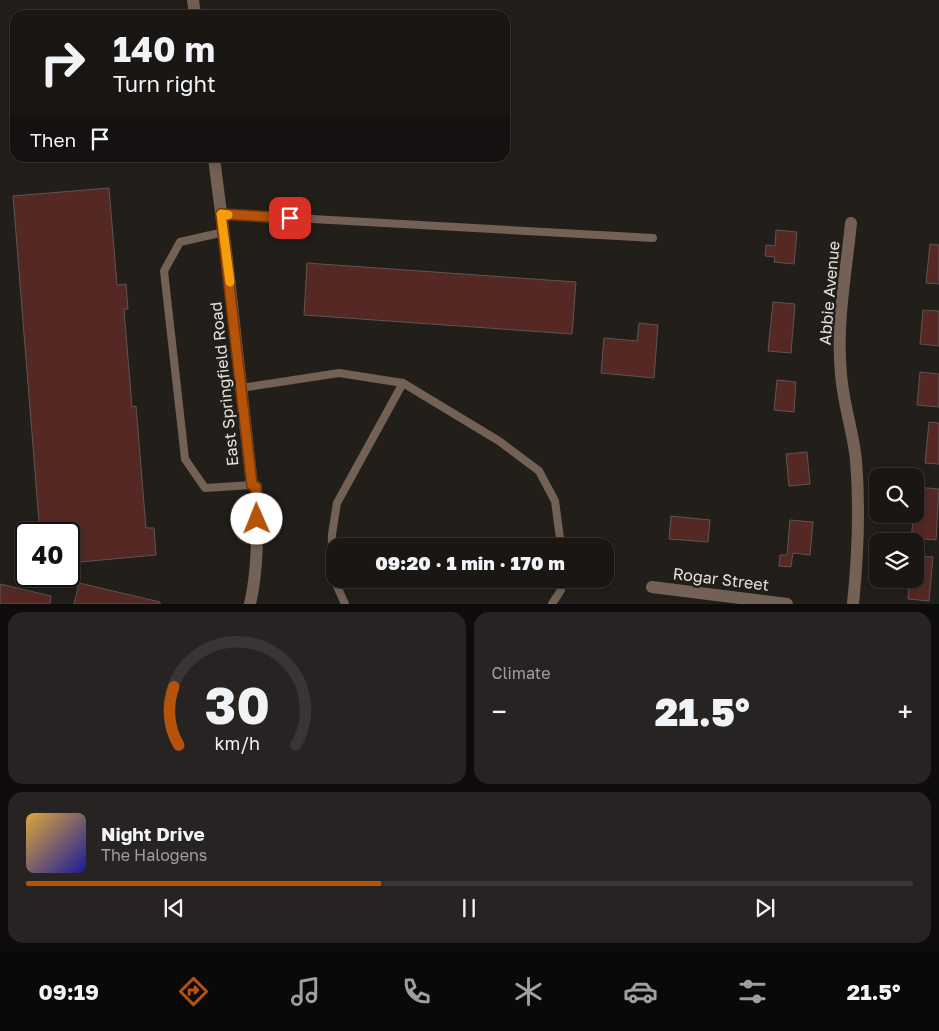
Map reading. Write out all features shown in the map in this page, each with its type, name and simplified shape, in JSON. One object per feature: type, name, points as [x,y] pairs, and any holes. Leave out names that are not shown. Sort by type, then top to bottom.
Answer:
[{"type":"street","name":"East Springfield Road","points":[[214,162],[252,485],[256,487],[255,583],[250,604]]},
{"type":"street","name":"Abbie Avenue","points":[[851,223],[839,334],[841,375],[856,458],[860,516],[853,604]]},
{"type":"street","name":"Rogar Street","points":[[652,587],[787,604]]},
{"type":"lane","points":[[221,214],[653,238]]},
{"type":"lane","points":[[224,232],[180,242],[164,271],[167,301],[185,459],[205,488],[252,485]]},
{"type":"lane","points":[[241,388],[339,373],[403,383],[499,441],[539,471],[555,501],[560,538]]},
{"type":"lane","points":[[345,604],[331,573],[332,534],[337,503],[403,383]]},
{"type":"lane","points":[[552,604],[561,588]]},
{"type":"building","points":[[109,188],[117,285],[126,284],[128,309],[124,309],[132,407],[136,406],[146,528],[154,528],[156,555],[80,562],[80,522],[39,522],[13,196]]},
{"type":"building","points":[[776,230],[797,232],[794,264],[774,262],[775,257],[765,256],[766,245],[775,246]]},
{"type":"building","points":[[930,244],[939,245],[939,284],[926,283]]},
{"type":"building","points":[[307,263],[576,282],[572,334],[304,315]]},
{"type":"building","points":[[773,302],[795,304],[791,353],[768,351]]},
{"type":"building","points":[[923,310],[939,311],[939,346],[920,344]]},
{"type":"building","points":[[639,323],[658,325],[654,378],[601,373],[604,338],[637,341]]},
{"type":"building","points":[[920,372],[939,374],[939,407],[917,405]]},
{"type":"building","points":[[777,380],[796,382],[794,412],[774,410]]},
{"type":"building","points":[[929,422],[939,423],[939,464],[925,463]]},
{"type":"building","points":[[807,452],[810,484],[789,486],[786,454]]},
{"type":"building","points":[[924,488],[939,489],[936,540],[924,539],[924,533],[912,533],[913,523],[924,523]]},
{"type":"building","points":[[671,516],[710,520],[708,542],[669,539]]},
{"type":"building","points":[[790,520],[813,522],[810,555],[793,553],[791,567],[779,566],[780,555],[787,555]]},
{"type":"building","points":[[924,556],[933,557],[929,601],[908,599],[909,588],[924,588]]},
{"type":"building","points":[[80,583],[160,602],[160,604],[74,604]]},
{"type":"building","points":[[0,584],[51,596],[50,604],[0,604]]},
{"type":"slow traffic","points":[[228,215],[221,214],[230,282]]},
{"type":"route","points":[[257,519],[256,487],[252,485],[221,214],[290,218]]}]
